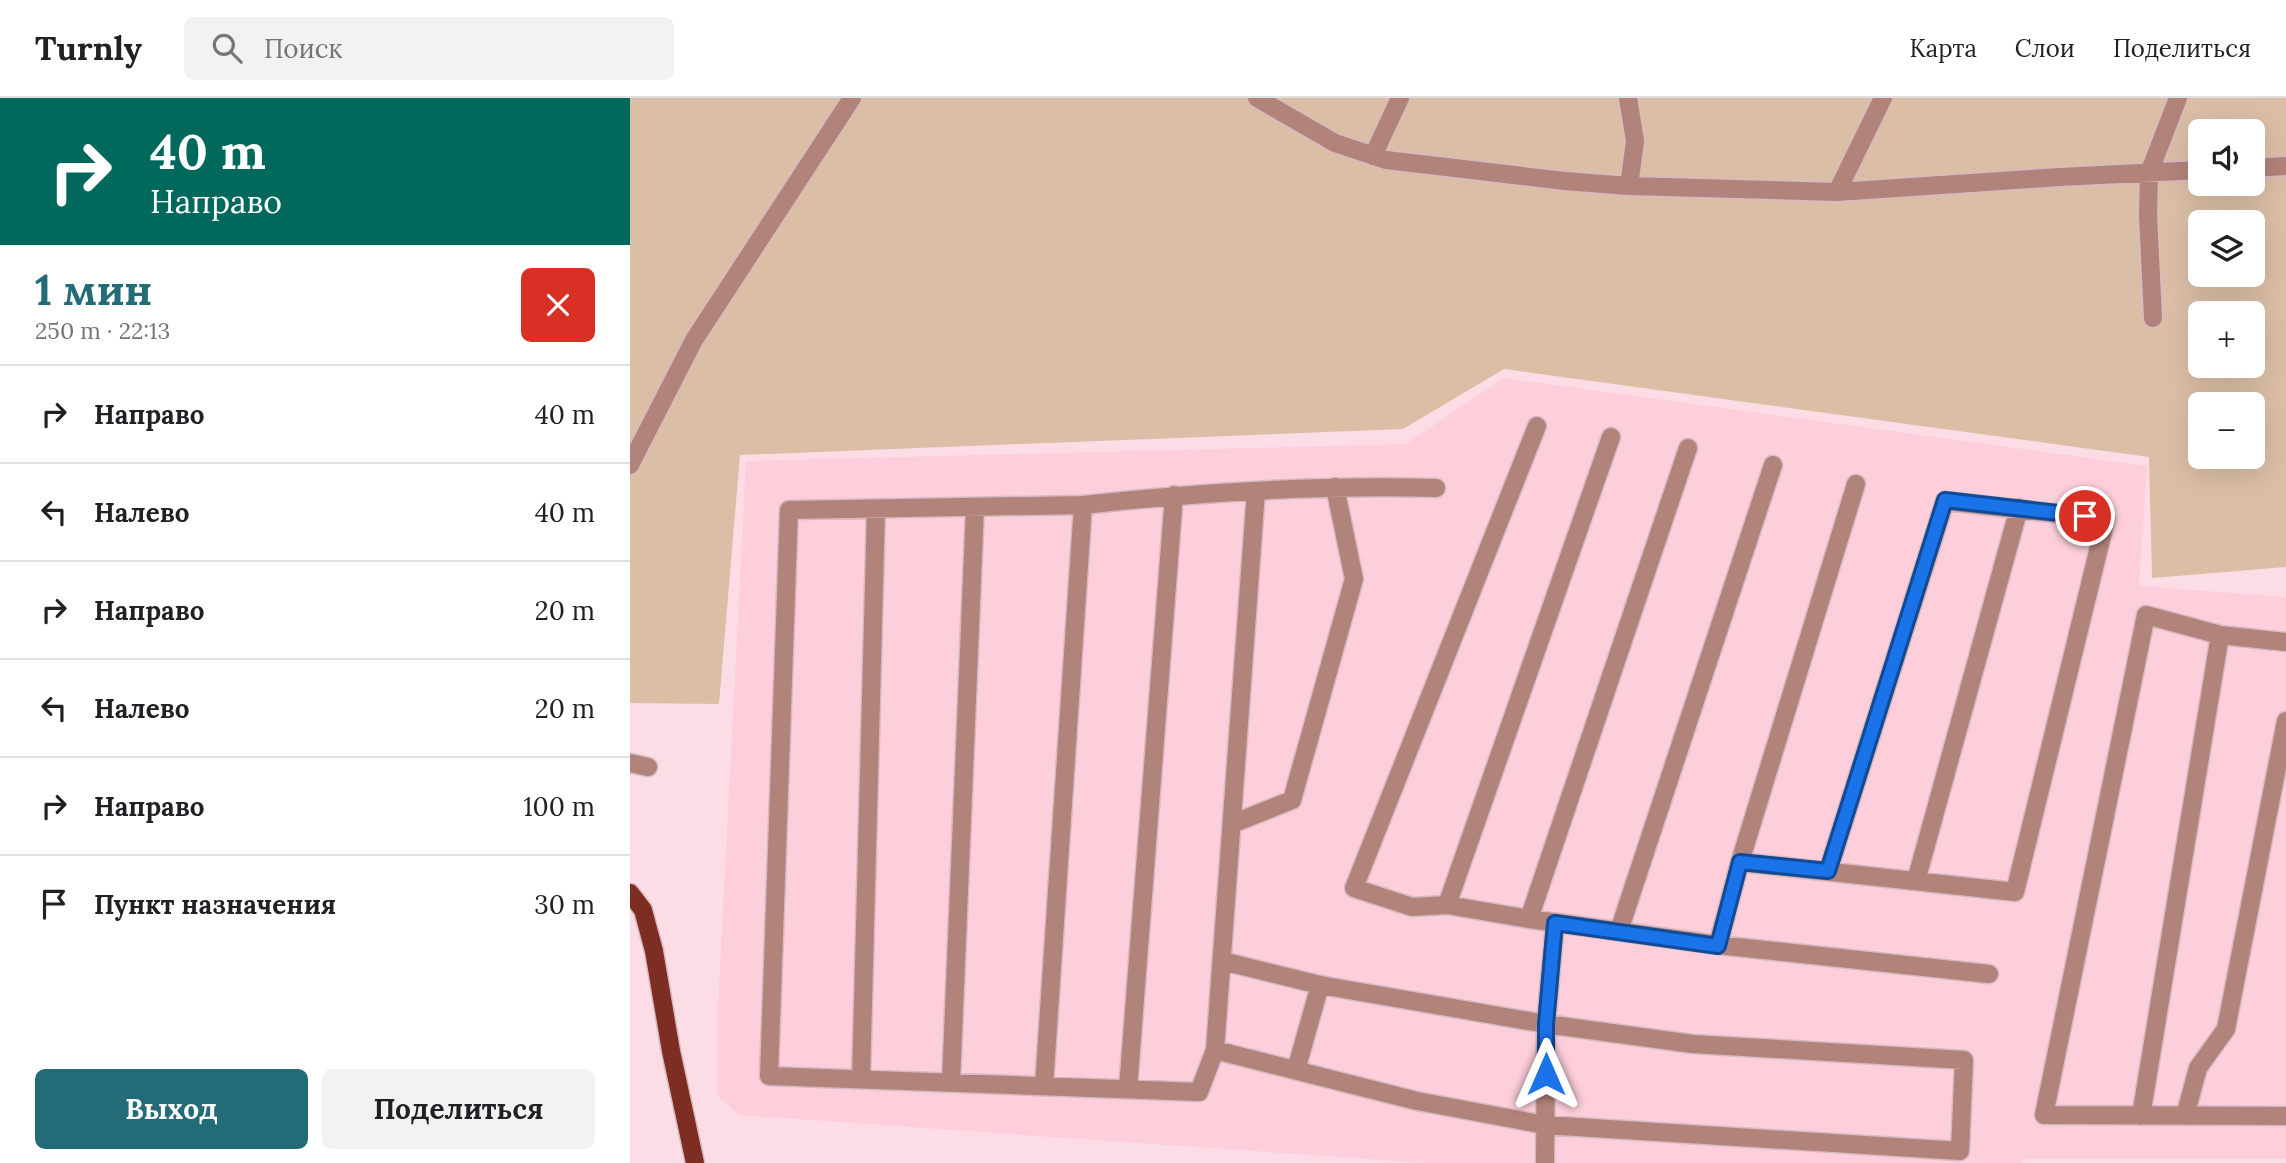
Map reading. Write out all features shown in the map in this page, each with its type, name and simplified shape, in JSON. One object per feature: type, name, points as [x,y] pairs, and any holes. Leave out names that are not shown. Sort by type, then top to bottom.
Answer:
[{"type":"main road","points":[[630,893],[643,911],[654,951],[671,1051],[695,1163]]},
{"type":"lane","points":[[630,465],[694,340],[852,98]]},
{"type":"lane","points":[[1257,98],[1335,143],[1386,160],[1629,186],[1837,192],[2188,171]]},
{"type":"lane","points":[[1373,156],[1400,98]]},
{"type":"lane","points":[[1628,98],[1635,141],[1629,186]]},
{"type":"lane","points":[[1837,192],[1883,98]]},
{"type":"lane","points":[[2153,318],[2148,215],[2149,173],[2178,98]]},
{"type":"lane","points":[[2265,167],[2286,166]]},
{"type":"lane","points":[[1537,426],[1354,888],[1412,907],[1447,905],[1718,946],[1989,974]]},
{"type":"lane","points":[[1447,905],[1611,437]]},
{"type":"lane","points":[[1529,919],[1688,448]]},
{"type":"lane","points":[[1619,931],[1773,465]]},
{"type":"lane","points":[[1718,946],[1740,862],[1856,484]]},
{"type":"lane","points":[[1232,824],[1292,800],[1354,579],[1335,487]]},
{"type":"lane","points":[[1256,491],[1215,1050],[1199,1092],[769,1076],[789,510],[1083,505],[1174,495],[1335,487],[1436,488]]},
{"type":"lane","points":[[1128,1089],[1174,495]]},
{"type":"lane","points":[[1740,862],[2015,892],[2106,519],[1945,500],[1828,871]]},
{"type":"lane","points":[[1044,1086],[1083,505]]},
{"type":"lane","points":[[951,1082],[975,507]]},
{"type":"lane","points":[[1916,881],[2019,508]]},
{"type":"lane","points":[[861,1079],[876,509]]},
{"type":"lane","points":[[2286,642],[2220,635],[2146,615],[2044,1115],[2286,1116]]},
{"type":"lane","points":[[2141,1116],[2220,635]]},
{"type":"lane","points":[[2185,1116],[2198,1068],[2226,1028],[2286,721]]},
{"type":"lane","points":[[630,763],[648,767]]},
{"type":"lane","points":[[1545,1163],[1546,1024],[1555,923]]},
{"type":"lane","points":[[1215,1050],[1416,1101],[1545,1125],[1960,1151],[1964,1060],[1693,1044],[1546,1024],[1321,985],[1222,961]]},
{"type":"lane","points":[[1296,1070],[1321,985]]},
{"type":"shaded area","points":[[630,98],[2286,98],[2286,567],[2152,578],[2149,457],[1504,369],[1403,429],[740,455],[719,704],[630,703]]},
{"type":"shaded area","points":[[1504,378],[2147,466],[2139,586],[2286,597],[2286,1159],[2025,1159],[2021,1163],[1424,1163],[739,1115],[718,1096],[718,1005],[746,461],[1406,444]]},
{"type":"route","points":[[1546,1074],[1546,1024],[1555,923],[1718,946],[1740,862],[1828,871],[1945,500],[2085,516]]}]
